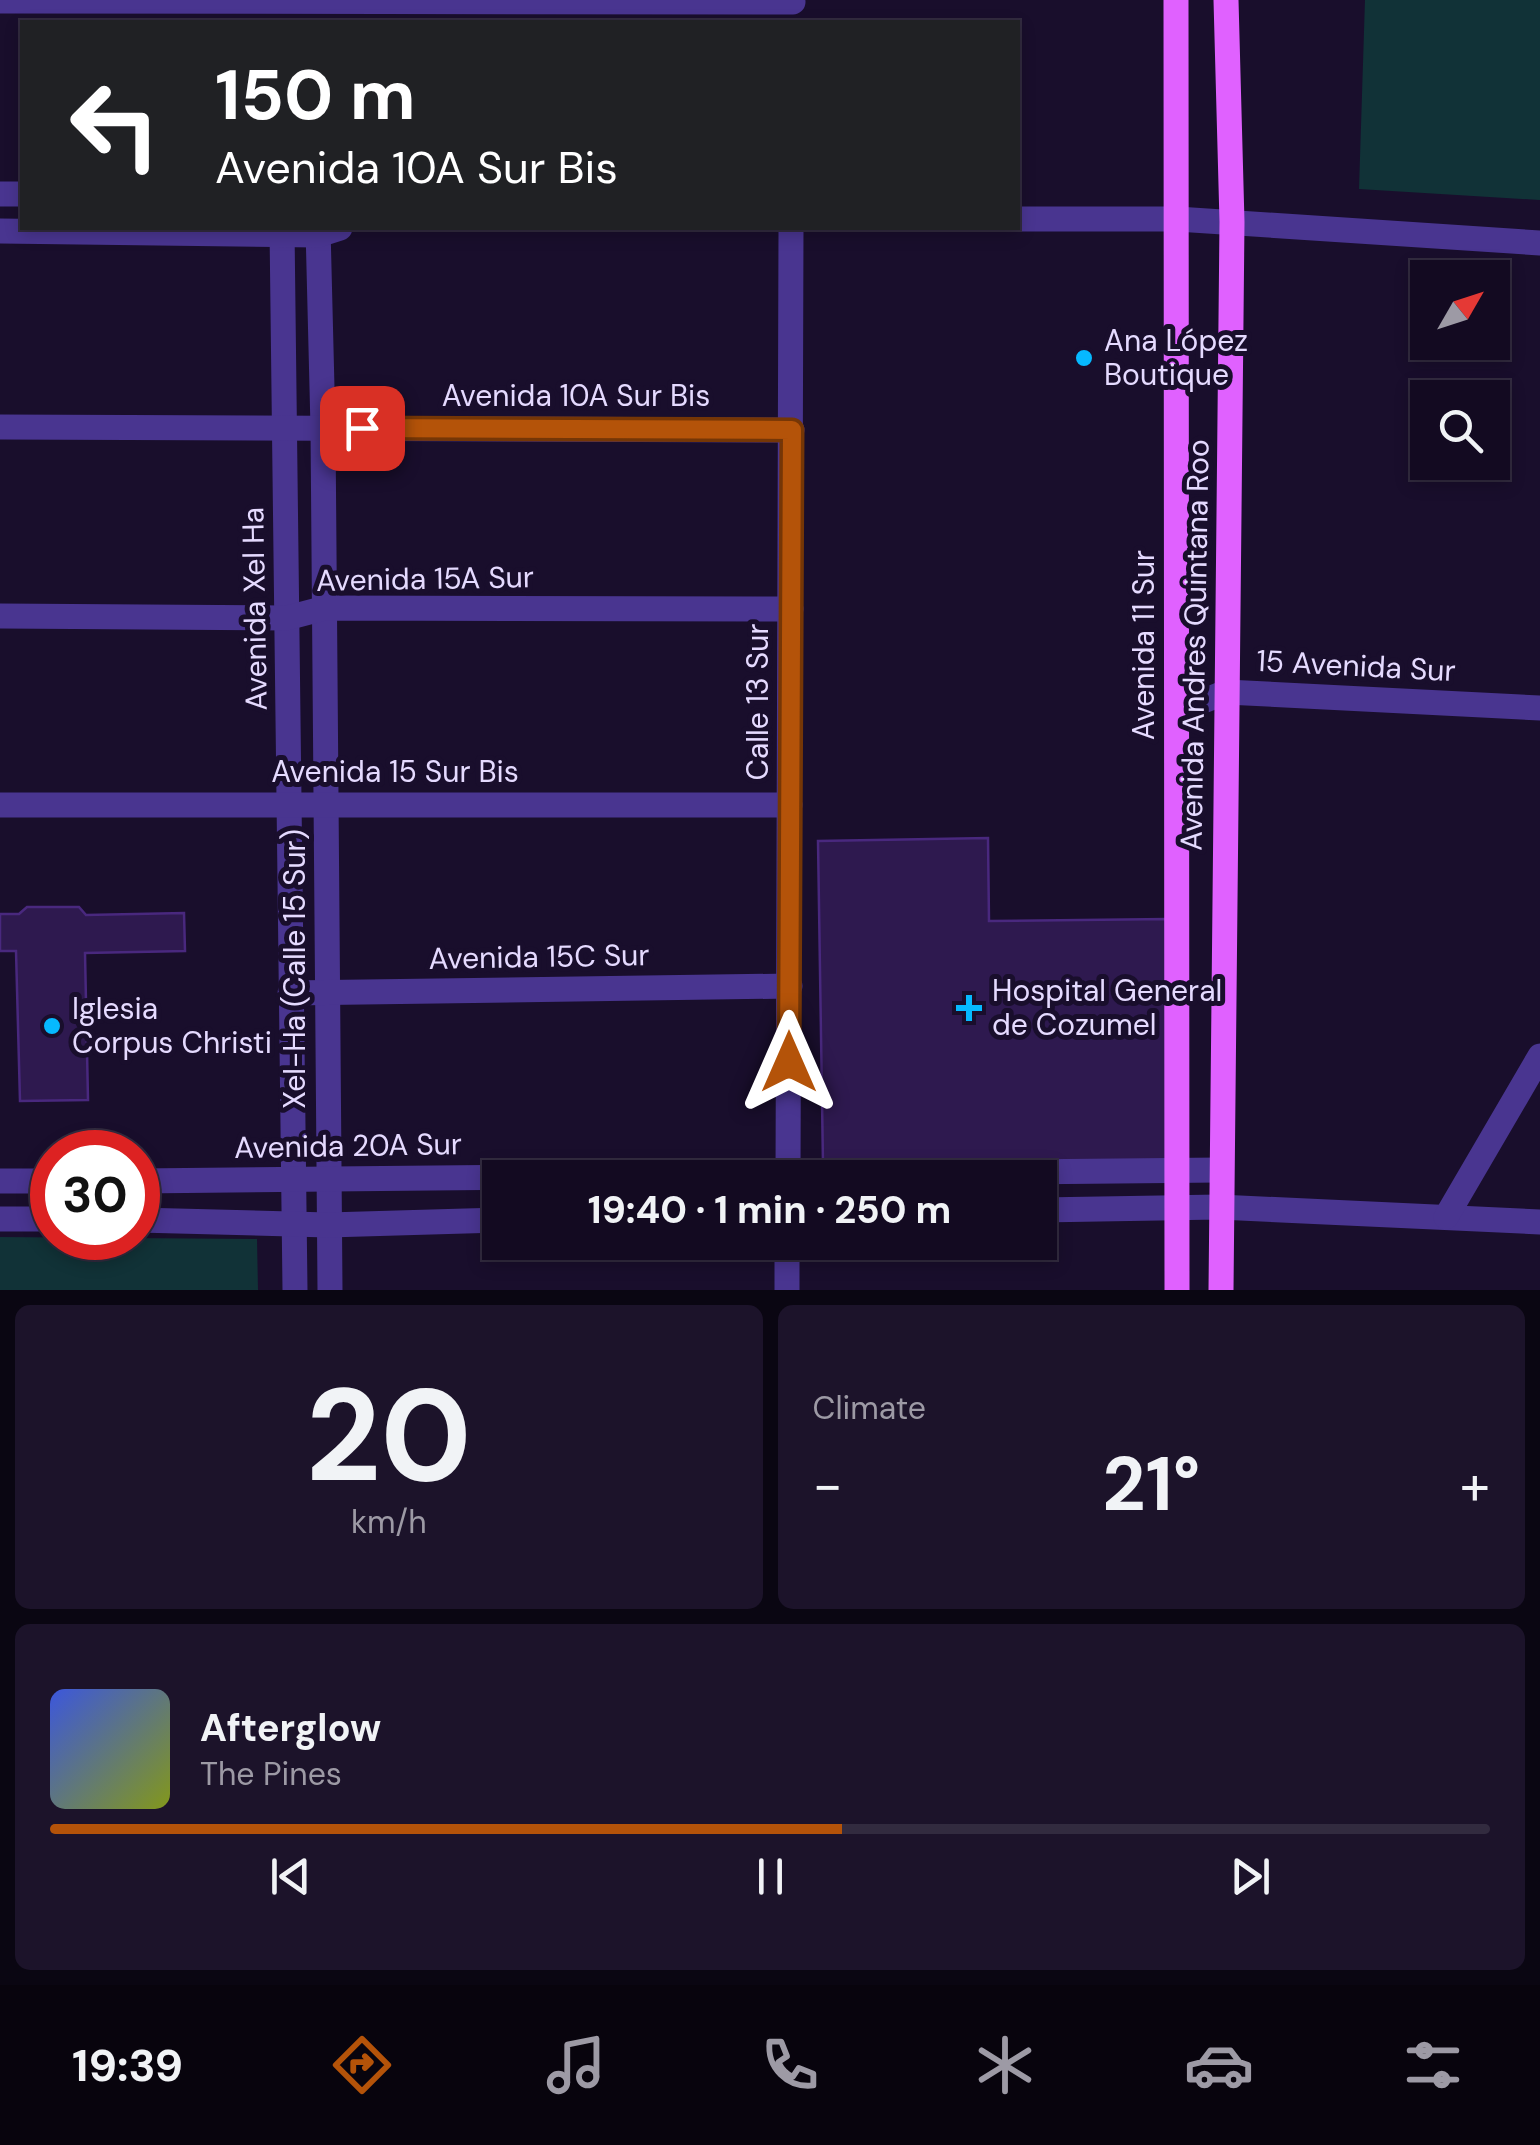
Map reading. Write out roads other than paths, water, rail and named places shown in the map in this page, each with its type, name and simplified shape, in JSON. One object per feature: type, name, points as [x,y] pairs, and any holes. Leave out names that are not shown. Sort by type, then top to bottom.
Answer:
[{"type":"main road","name":"Avenida 11 Sur","points":[[1176,0],[1177,1290]]},
{"type":"main road","name":"Avenida Andres Quintana Roo","points":[[1221,1290],[1232,222],[1226,0]]},
{"type":"street","points":[[0,1],[793,8]]},
{"type":"street","points":[[1020,219],[1176,218],[1540,243]]},
{"type":"street","points":[[0,230],[325,230]]},
{"type":"street","name":"Xel-Ha (Calle 15 Sur)","points":[[325,230],[330,1290]]},
{"type":"street","name":"Calle 13 Sur","points":[[788,1160],[792,230]]},
{"type":"street","name":"Avenida Xel Ha","points":[[282,231],[295,1290]]},
{"type":"street","name":"Avenida 10A Sur Bis","points":[[0,426],[792,430]]},
{"type":"street","name":"Avenida 15A Sur","points":[[0,616],[288,618],[324,608],[792,610]]},
{"type":"street","name":"15 Avenida Sur","points":[[1177,720],[1191,706],[1226,692],[1540,708]]},
{"type":"street","name":"Avenida 15 Sur Bis","points":[[0,804],[790,805]]},
{"type":"street","name":"Avenida 15C Sur","points":[[290,994],[790,986]]},
{"type":"street","points":[[1446,1217],[1540,1056]]},
{"type":"street","name":"Avenida 20A Sur","points":[[1057,1173],[1220,1170]]},
{"type":"street","name":"Avenida 20A Sur","points":[[160,1180],[482,1176]]},
{"type":"street","points":[[0,1181],[30,1181]]},
{"type":"street","points":[[1057,1210],[1220,1207],[1540,1222]]},
{"type":"street","points":[[0,1219],[30,1220]]},
{"type":"street","points":[[160,1220],[328,1225],[482,1221]]},
{"type":"street","points":[[787,1290],[788,1260]]},
{"type":"place","name":"Ana López Boutique","points":[[1084,358]]},
{"type":"place","name":"Hospital General de Cozumel","points":[[969,1008]]},
{"type":"place","name":"Iglesia Corpus Christi","points":[[52,1026]]}]
